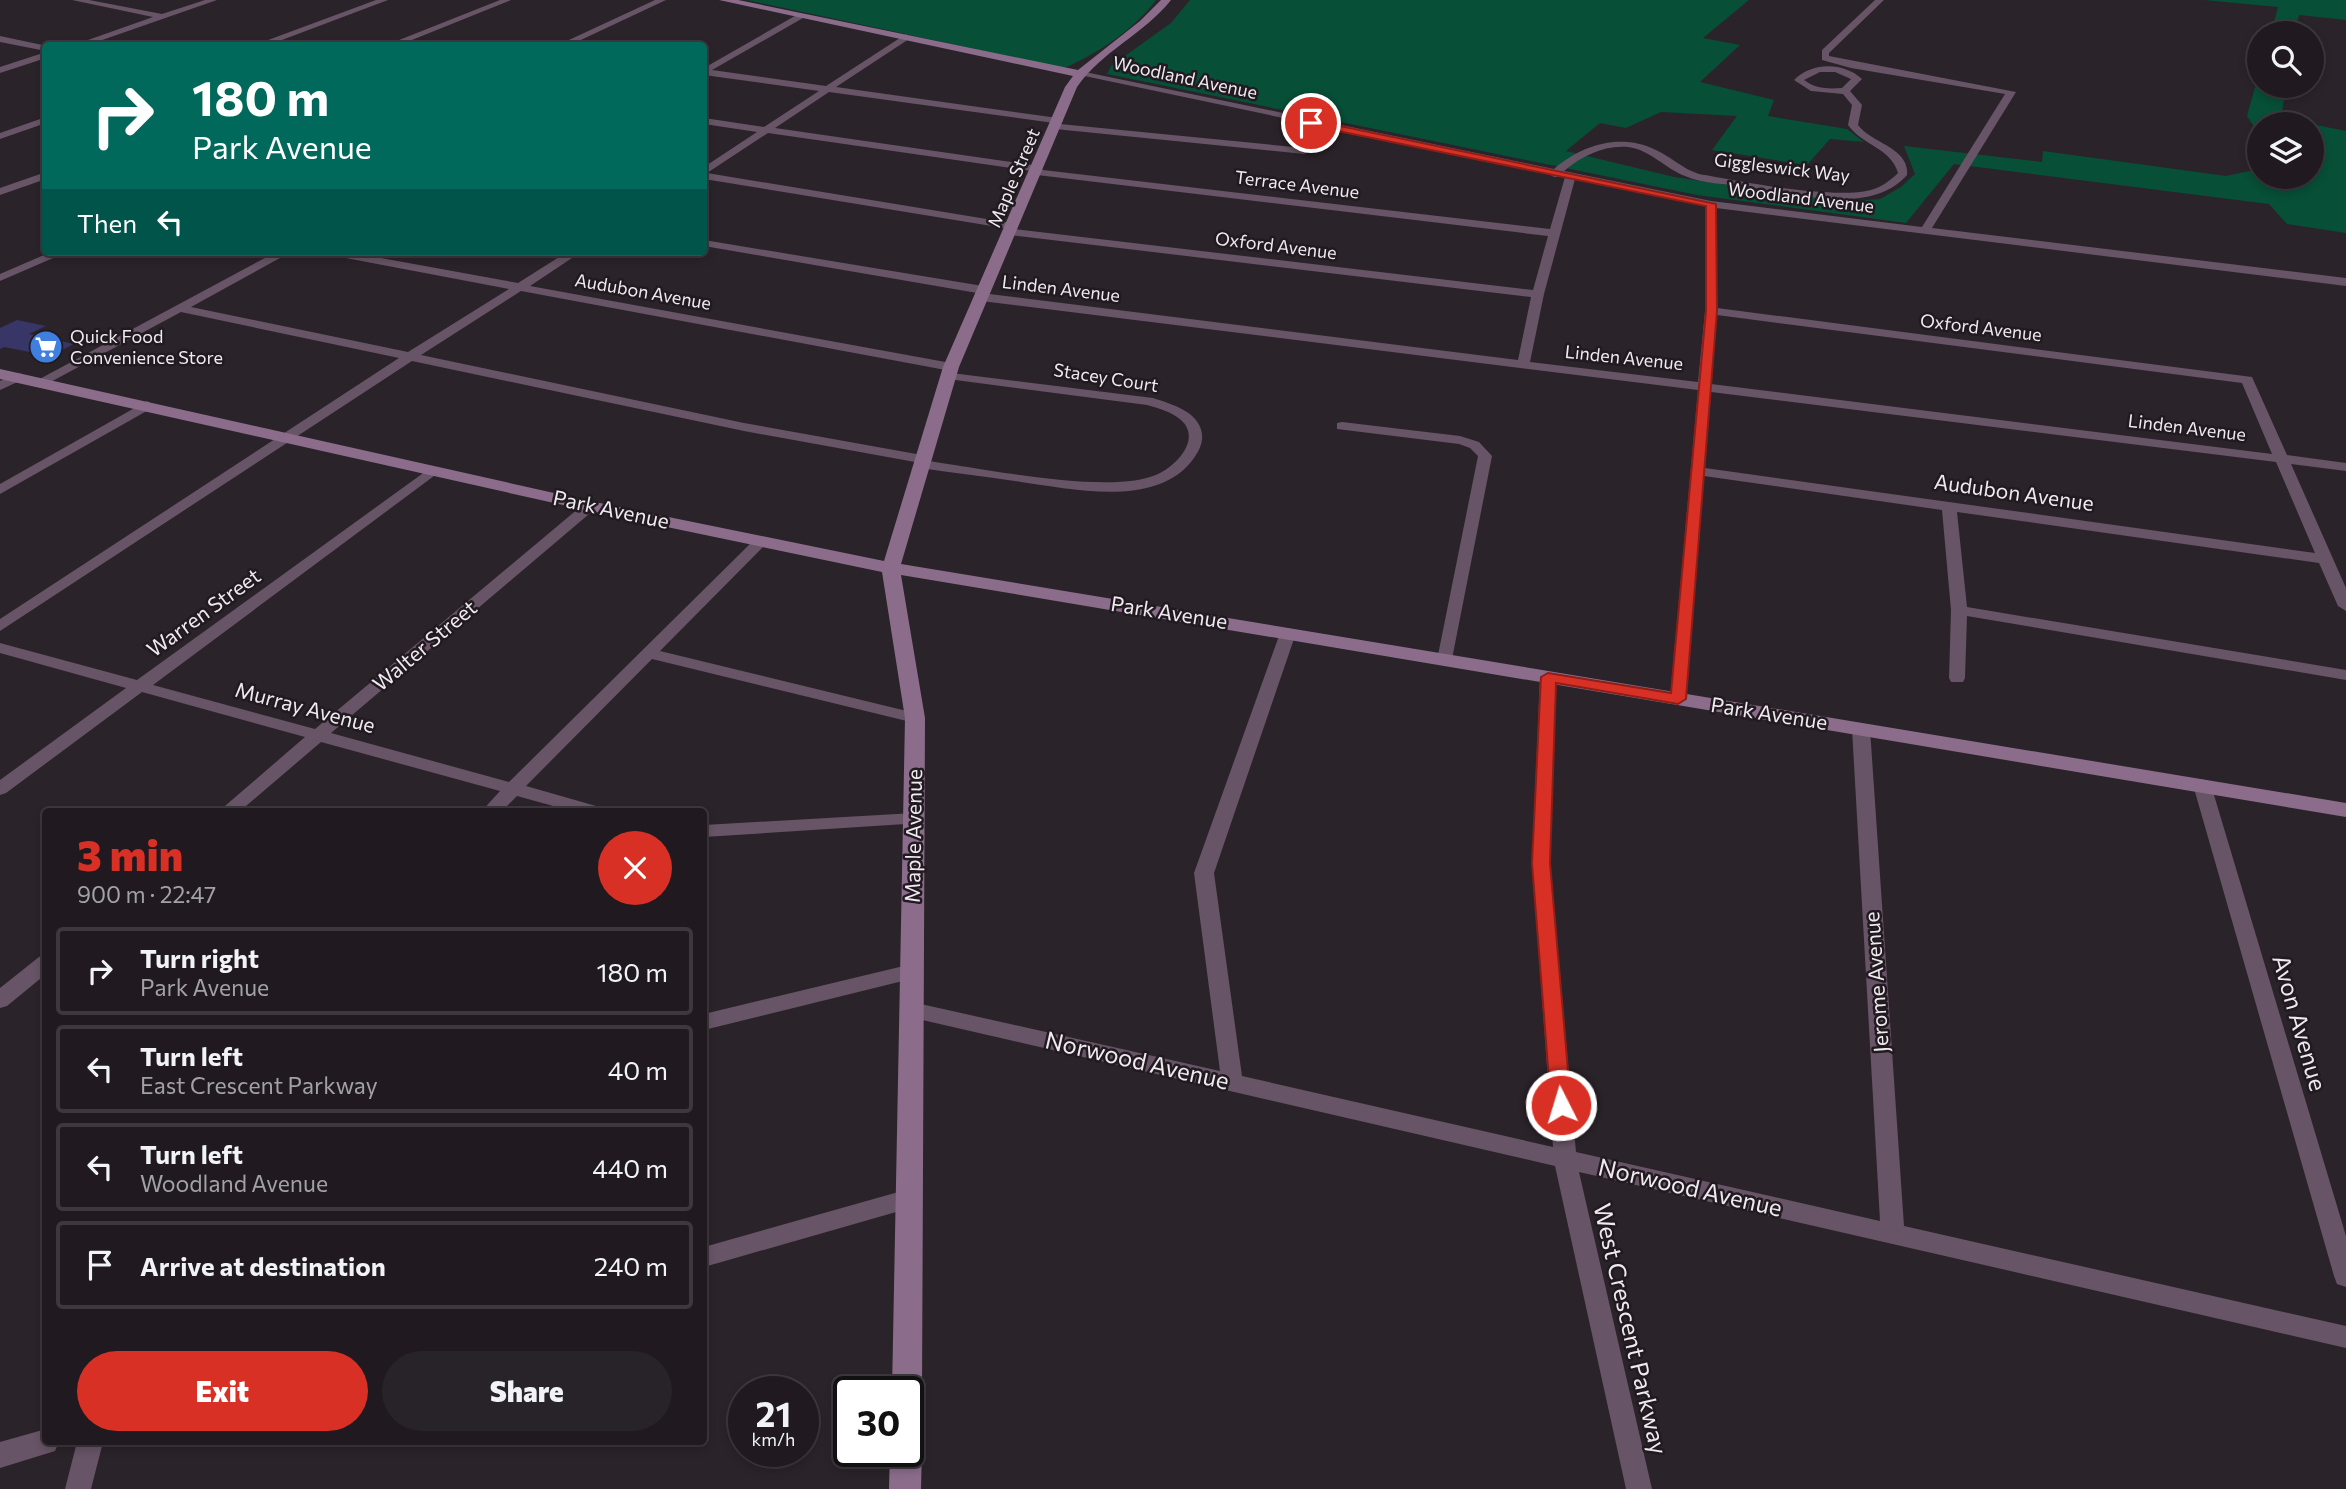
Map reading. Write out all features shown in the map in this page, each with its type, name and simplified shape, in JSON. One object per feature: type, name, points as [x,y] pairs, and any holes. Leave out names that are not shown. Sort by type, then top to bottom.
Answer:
[{"type":"main road","name":"Woodland Avenue","points":[[724,0],[1080,74]]},
{"type":"main road","points":[[1080,74],[1144,24],[1166,0]]},
{"type":"main road","name":"Maple Street","points":[[982,294],[1071,87],[1080,74]]},
{"type":"main road","name":"Maple Avenue","points":[[907,1376],[915,718],[891,568],[949,371],[982,294]]},
{"type":"main road","name":"Park Avenue","points":[[8,375],[590,506],[891,568],[2346,810]]},
{"type":"main road","points":[[905,1489],[906,1467]]},
{"type":"street","points":[[79,0],[162,17]]},
{"type":"street","points":[[87,42],[213,0]]},
{"type":"street","points":[[267,42],[384,0]]},
{"type":"street","points":[[398,42],[507,0]]},
{"type":"street","points":[[569,42],[662,0]]},
{"type":"street","points":[[1880,0],[1825,52],[1825,58],[1851,65],[2011,92],[1926,231]]},
{"type":"street","points":[[707,69],[800,16]]},
{"type":"street","points":[[707,172],[906,37]]},
{"type":"street","points":[[0,38],[42,47]]},
{"type":"street","points":[[0,70],[42,56]]},
{"type":"street","name":"Giggleswick Way","points":[[1554,174],[1567,161],[1586,150],[1607,145],[1626,145],[1651,150],[1679,170],[1701,176],[1824,194],[1853,195],[1880,190],[1898,180],[1903,173],[1899,159],[1855,129],[1853,125],[1857,105],[1845,91],[1810,88],[1802,85],[1799,80],[1817,68],[1840,71],[1857,79],[1845,91]]},
{"type":"street","points":[[707,71],[1057,123],[1304,151]]},
{"type":"street","name":"Woodland Avenue","points":[[1080,74],[1554,174],[1711,204],[2346,282]]},
{"type":"street","points":[[0,136],[42,121]]},
{"type":"street","name":"Terrace Avenue","points":[[707,121],[1037,171],[1553,233]]},
{"type":"street","name":"Oxford Avenue","points":[[707,175],[1011,229],[1538,294]]},
{"type":"street","points":[[0,192],[42,176]]},
{"type":"street","points":[[1523,365],[1553,233],[1570,177]]},
{"type":"street","points":[[1678,699],[1711,311],[1711,204]]},
{"type":"street","name":"Linden Avenue","points":[[707,244],[982,294],[1523,365],[1704,385],[2346,467]]},
{"type":"street","points":[[0,278],[52,256]]},
{"type":"street","points":[[40,382],[278,256]]},
{"type":"street","name":"Audubon Avenue","points":[[350,256],[949,371]]},
{"type":"street","points":[[0,626],[284,438],[569,256]]},
{"type":"street","points":[[180,308],[921,462]]},
{"type":"street","name":"Oxford Avenue","points":[[1711,311],[2246,380],[2280,457]]},
{"type":"street","name":"Stacey Court","points":[[921,462],[1101,488],[1128,486],[1165,476],[1191,454],[1196,442],[1195,430],[1188,419],[1172,409],[1148,401],[949,371]]},
{"type":"street","points":[[0,386],[8,375]]},
{"type":"street","points":[[0,490],[147,405]]},
{"type":"street","points":[[1342,426],[1460,440],[1473,444],[1485,456],[1445,660]]},
{"type":"street","points":[[2280,457],[2346,606]]},
{"type":"street","name":"Warren Street","points":[[0,789],[433,470]]},
{"type":"street","name":"Audubon Avenue","points":[[1697,471],[2325,559]]},
{"type":"street","points":[[1949,505],[1959,610],[1957,678]]},
{"type":"street","name":"Walter Street","points":[[232,808],[590,506]]},
{"type":"street","points":[[494,808],[761,541]]},
{"type":"street","points":[[1959,610],[2346,675]]},
{"type":"street","points":[[1232,1083],[1204,873],[1288,633]]},
{"type":"street","name":"Murray Avenue","points":[[0,648],[582,808]]},
{"type":"street","points":[[650,654],[915,718]]},
{"type":"street","name":"West Crescent Parkway","points":[[1548,677],[1541,863],[1565,1159],[1639,1489]]},
{"type":"street","name":"Jerome Avenue","points":[[1861,729],[1893,1234]]},
{"type":"street","name":"Avon Avenue","points":[[2202,785],[2346,1276]]},
{"type":"street","points":[[707,831],[914,819]]},
{"type":"street","points":[[0,1000],[42,965]]},
{"type":"street","points":[[707,1020],[912,972]]},
{"type":"street","name":"Norwood Avenue","points":[[912,1010],[2346,1337]]},
{"type":"street","points":[[707,1256],[909,1199]]},
{"type":"street","points":[[0,1455],[42,1443]]},
{"type":"street","points":[[78,1489],[89,1445]]},
{"type":"green space","points":[[747,0],[1156,0],[1138,21],[1114,40],[1064,68]]},
{"type":"green space","points":[[1190,0],[1749,0],[1703,38],[1740,45],[1700,82],[1774,100],[1768,116],[1847,129],[1864,142],[1830,139],[1807,165],[1712,150],[1737,116],[1661,112],[1626,128],[1600,123],[1566,151],[1674,177],[1842,202],[1880,199],[1901,187],[1915,174],[1904,146],[2042,162],[2043,151],[2226,176],[2247,172],[2247,189],[2324,189],[2324,127],[2346,131],[2346,233],[2287,224],[2269,204],[1954,164],[1906,223],[1697,195],[1107,74],[1111,66],[1171,23]]},
{"type":"green space","points":[[2204,0],[2346,0],[2346,20],[2299,15],[2298,21],[2274,21],[2278,7]]},
{"type":"green space","points":[[2252,98],[2284,98],[2282,112],[2248,112]]},
{"type":"building","points":[[17,320],[46,326],[29,334],[74,344],[50,356],[4,347],[0,349],[0,328]]},
{"type":"place","name":"Quick Food Convenience Store","points":[[46,347]]},
{"type":"route","points":[[1311,123],[1711,204],[1711,311],[1678,699],[1548,677],[1541,863],[1561,1105]]}]
